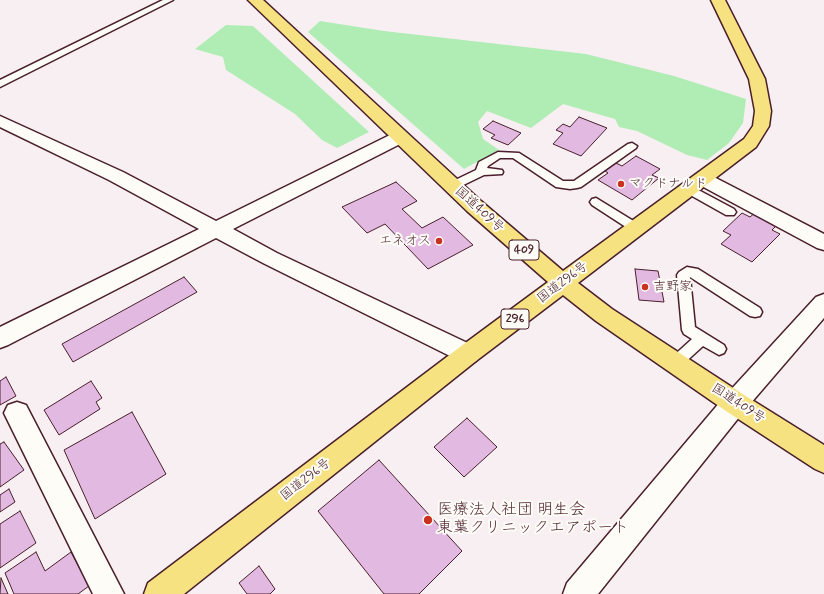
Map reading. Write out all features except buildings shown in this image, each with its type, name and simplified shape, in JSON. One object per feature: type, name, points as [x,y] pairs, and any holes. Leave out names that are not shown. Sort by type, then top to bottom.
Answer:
[{"type":"highway","name":"国道409号","points":[[255,0],[453,186],[526,252],[563,283],[604,315],[735,403],[824,460]]},
{"type":"highway","name":"国道296号","points":[[160,594],[468,354],[750,143],[761,126],[763,111],[757,79],[718,0]]},
{"type":"street","points":[[0,121],[116,176],[270,258],[468,354]]},
{"type":"street","points":[[0,338],[217,230],[400,136]]},
{"type":"street","points":[[696,184],[824,243]]},
{"type":"street","points":[[578,594],[735,403],[824,303]]},
{"type":"street","points":[[17,413],[109,594]]},
{"type":"lane","points":[[0,84],[169,0]]},
{"type":"lane","points":[[482,172],[483,164],[498,155],[515,155],[560,184],[577,184],[632,146]]},
{"type":"lane","points":[[453,186],[482,172],[498,172]]},
{"type":"lane","points":[[696,184],[730,212]]},
{"type":"lane","points":[[596,202],[636,228]]},
{"type":"lane","points":[[719,349],[689,330],[683,275],[687,272],[694,272],[755,312]]},
{"type":"lane","points":[[675,363],[703,338]]},
{"type":"green space","points":[[320,21],[384,31],[586,54],[674,76],[746,99],[743,123],[729,143],[707,160],[687,155],[637,131],[619,127],[615,119],[563,104],[531,128],[487,111],[478,122],[483,139],[499,150],[464,169],[308,32]]},
{"type":"green space","points":[[226,25],[253,26],[369,132],[337,148],[322,140],[295,114],[226,70],[223,57],[195,49]]},
{"type":"place","name":"マクドナルド","points":[[621,184]]},
{"type":"place","name":"エネオス","points":[[439,241]]},
{"type":"place","name":"吉野家","points":[[645,287]]},
{"type":"place","name":"医療法人社団 明生会 東葉クリニックエアポート","points":[[428,520]]}]
